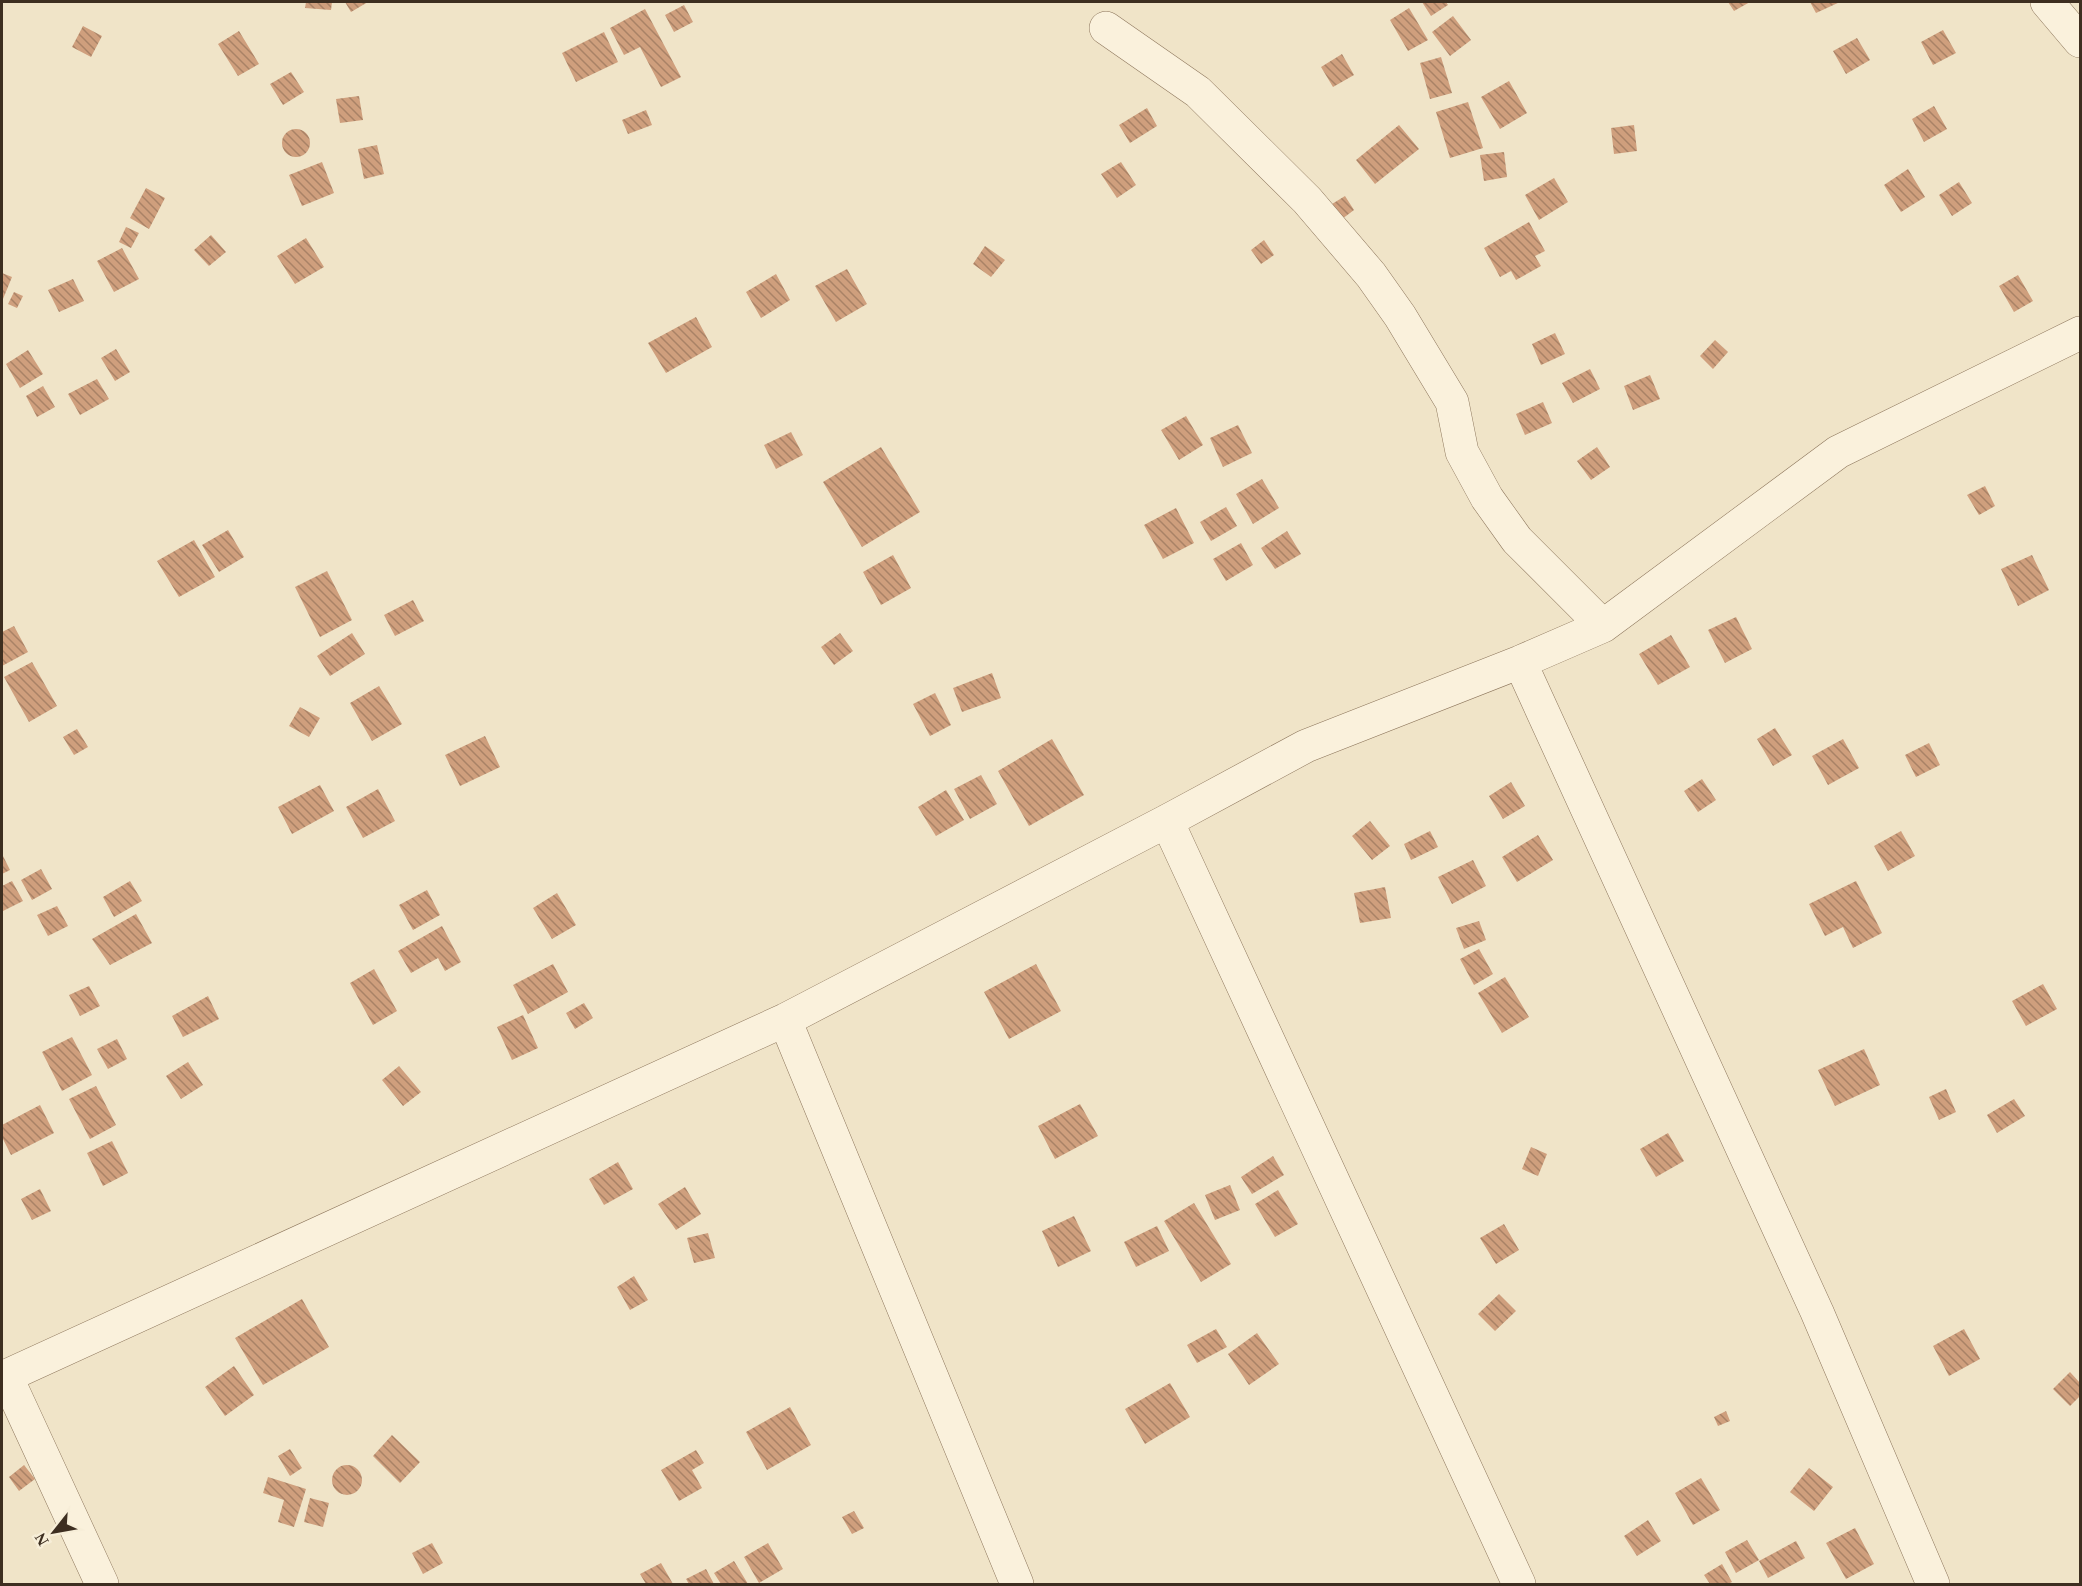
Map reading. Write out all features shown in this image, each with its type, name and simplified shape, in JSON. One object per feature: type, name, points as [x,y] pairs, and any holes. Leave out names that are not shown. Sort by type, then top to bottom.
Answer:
[{"type":"street","points":[[2047,2],[2080,41]]},
{"type":"street","points":[[1106,28],[1198,92],[1307,201],[1371,275],[1401,316],[1452,402],[1462,452],[1487,498],[1517,540],[1603,626]]},
{"type":"street","points":[[102,1584],[4,1377],[785,1020],[1306,746],[1520,662],[1603,626],[1838,452],[2080,333]]},
{"type":"street","points":[[1520,662],[1817,1311],[1933,1584]]},
{"type":"street","points":[[1167,821],[1519,1584]]},
{"type":"street","points":[[785,1020],[1017,1584]]},
{"type":"building","points":[[306,2],[332,2],[331,10],[305,8]]},
{"type":"building","points":[[345,2],[368,2],[351,12]]},
{"type":"building","points":[[1422,2],[1446,2],[1448,5],[1431,16]]},
{"type":"building","points":[[1728,2],[1750,2],[1734,11]]},
{"type":"building","points":[[1810,2],[1840,2],[1816,13]]},
{"type":"building","points":[[684,5],[693,22],[674,32],[665,15]]},
{"type":"building","points":[[1409,8],[1428,40],[1408,51],[1390,20]]},
{"type":"building","points":[[645,9],[681,77],[661,87],[640,47],[624,55],[610,28]]},
{"type":"building","points":[[1453,16],[1471,40],[1450,56],[1432,32]]},
{"type":"building","points":[[83,26],[102,36],[91,57],[72,47]]},
{"type":"building","points":[[1943,30],[1956,53],[1933,65],[1921,42]]},
{"type":"building","points":[[239,31],[259,64],[238,76],[218,44]]},
{"type":"building","points":[[604,32],[618,62],[576,82],[562,53]]},
{"type":"building","points":[[1857,38],[1870,60],[1846,74],[1833,51]]},
{"type":"building","points":[[1342,54],[1354,75],[1333,87],[1321,67]]},
{"type":"building","points":[[1441,57],[1452,93],[1430,99],[1420,63]]},
{"type":"building","points":[[291,72],[304,92],[283,105],[270,84]]},
{"type":"building","points":[[1509,81],[1527,113],[1500,129],[1481,97]]},
{"type":"building","points":[[359,96],[363,120],[340,123],[336,99]]},
{"type":"building","points":[[1468,102],[1483,148],[1450,158],[1436,112]]},
{"type":"building","points":[[1934,106],[1947,129],[1924,142],[1912,119]]},
{"type":"building","points":[[1147,108],[1157,126],[1130,143],[1119,125]]},
{"type":"building","points":[[646,110],[652,125],[628,134],[622,120]]},
{"type":"building","points":[[1399,125],[1419,149],[1375,184],[1356,160]]},
{"type":"building","points":[[1634,125],[1637,151],[1614,154],[1611,128]]},
{"type":"building","points":[[296,129],[306,133],[310,143],[306,153],[296,157],[286,153],[282,143],[286,133]]},
{"type":"building","points":[[377,145],[384,174],[364,179],[358,149]]},
{"type":"building","points":[[1504,152],[1507,177],[1484,181],[1480,155]]},
{"type":"building","points":[[322,162],[334,193],[302,206],[289,175]]},
{"type":"building","points":[[1121,162],[1136,185],[1117,198],[1101,174]]},
{"type":"building","points":[[1908,169],[1925,197],[1901,212],[1884,185]]},
{"type":"building","points":[[1554,178],[1568,202],[1539,220],[1525,195]]},
{"type":"building","points":[[1959,182],[1972,203],[1952,216],[1939,195]]},
{"type":"building","points":[[146,188],[165,198],[149,229],[130,218]]},
{"type":"building","points":[[1345,196],[1354,210],[1342,219],[1332,204]]},
{"type":"building","points":[[1529,222],[1545,251],[1535,256],[1541,266],[1516,280],[1511,271],[1500,277],[1484,248]]},
{"type":"building","points":[[126,227],[139,233],[131,248],[119,242]]},
{"type":"building","points":[[211,235],[226,252],[209,266],[194,250]]},
{"type":"building","points":[[306,238],[324,267],[295,284],[277,256]]},
{"type":"building","points":[[1264,240],[1274,255],[1261,264],[1251,250]]},
{"type":"building","points":[[985,246],[1005,260],[991,277],[973,264]]},
{"type":"building","points":[[122,248],[139,279],[114,292],[97,261]]},
{"type":"building","points":[[847,269],[867,304],[836,322],[815,286]]},
{"type":"building","points":[[2,273],[12,277],[3,299],[2,298]]},
{"type":"building","points":[[776,274],[790,300],[761,318],[746,292]]},
{"type":"building","points":[[2018,275],[2033,301],[2014,312],[1999,286]]},
{"type":"building","points":[[73,279],[84,301],[59,312],[48,290]]},
{"type":"building","points":[[14,292],[23,296],[17,308],[8,304]]},
{"type":"building","points":[[696,317],[712,347],[666,373],[648,343]]},
{"type":"building","points":[[1555,333],[1565,354],[1541,365],[1532,344]]},
{"type":"building","points":[[1715,340],[1728,352],[1713,369],[1700,356]]},
{"type":"building","points":[[116,349],[130,372],[115,381],[101,358]]},
{"type":"building","points":[[28,350],[43,374],[20,388],[6,364]]},
{"type":"building","points":[[1590,369],[1600,389],[1573,403],[1562,383]]},
{"type":"building","points":[[1650,375],[1660,399],[1633,410],[1624,386]]},
{"type":"building","points":[[97,379],[109,399],[80,415],[68,394]]},
{"type":"building","points":[[43,386],[55,407],[37,417],[26,396]]},
{"type":"building","points":[[1543,402],[1552,423],[1525,435],[1516,414]]},
{"type":"building","points":[[1186,416],[1203,445],[1179,460],[1161,430]]},
{"type":"building","points":[[1238,425],[1252,453],[1223,467],[1210,438]]},
{"type":"building","points":[[791,432],[803,455],[776,469],[764,445]]},
{"type":"building","points":[[881,447],[920,512],[862,547],[823,482]]},
{"type":"building","points":[[1597,447],[1610,467],[1591,480],[1577,461]]},
{"type":"building","points":[[1262,479],[1279,508],[1253,524],[1236,494]]},
{"type":"building","points":[[1985,486],[1995,506],[1979,515],[1967,495]]},
{"type":"building","points":[[1226,507],[1237,526],[1211,541],[1200,522]]},
{"type":"building","points":[[1176,508],[1194,543],[1163,559],[1144,525]]},
{"type":"building","points":[[228,530],[244,557],[219,572],[202,545]]},
{"type":"building","points":[[1287,531],[1301,554],[1275,569],[1261,548]]},
{"type":"building","points":[[194,540],[215,577],[179,597],[157,561]]},
{"type":"building","points":[[1241,543],[1253,565],[1226,581],[1213,559]]},
{"type":"building","points":[[893,555],[911,588],[881,605],[863,572]]},
{"type":"building","points":[[2032,555],[2049,590],[2018,606],[2001,569]]},
{"type":"building","points":[[327,571],[352,620],[320,637],[295,587]]},
{"type":"building","points":[[413,600],[424,621],[395,636],[384,615]]},
{"type":"building","points":[[1736,617],[1752,649],[1725,663],[1708,630]]},
{"type":"building","points":[[14,626],[28,652],[2,666],[2,632]]},
{"type":"building","points":[[352,633],[365,654],[330,676],[317,656]]},
{"type":"building","points":[[840,633],[853,651],[834,665],[821,647]]},
{"type":"building","points":[[1671,635],[1690,667],[1658,685],[1639,654]]},
{"type":"building","points":[[32,662],[57,706],[29,722],[4,677]]},
{"type":"building","points":[[992,673],[1001,698],[962,712],[953,688]]},
{"type":"building","points":[[379,686],[402,724],[372,741],[350,703]]},
{"type":"building","points":[[935,693],[951,725],[930,736],[913,704]]},
{"type":"building","points":[[300,707],[320,718],[309,737],[289,726]]},
{"type":"building","points":[[1775,728],[1792,755],[1773,766],[1757,739]]},
{"type":"building","points":[[77,729],[88,747],[74,755],[63,737]]},
{"type":"building","points":[[485,736],[500,767],[460,786],[445,755]]},
{"type":"building","points":[[1052,739],[1084,795],[1029,826],[998,771]]},
{"type":"building","points":[[1843,739],[1859,768],[1828,785],[1812,756]]},
{"type":"building","points":[[1929,743],[1940,765],[1916,777],[1905,755]]},
{"type":"building","points":[[981,775],[997,804],[970,819],[954,789]]},
{"type":"building","points":[[1702,779],[1716,800],[1698,812],[1684,791]]},
{"type":"building","points":[[1511,782],[1525,806],[1503,819],[1489,796]]},
{"type":"building","points":[[320,785],[334,811],[292,834],[278,807]]},
{"type":"building","points":[[378,789],[395,821],[363,838],[346,807]]},
{"type":"building","points":[[946,790],[964,820],[936,836],[918,807]]},
{"type":"building","points":[[1370,821],[1390,846],[1372,860],[1352,836]]},
{"type":"building","points":[[1430,831],[1438,847],[1411,860],[1404,844]]},
{"type":"building","points":[[1901,831],[1915,856],[1888,871],[1874,846]]},
{"type":"building","points":[[1538,835],[1553,860],[1517,882],[1502,857]]},
{"type":"building","points":[[2,854],[10,870],[2,874]]},
{"type":"building","points":[[1473,860],[1486,886],[1452,904],[1438,877]]},
{"type":"building","points":[[41,869],[52,889],[32,900],[21,880]]},
{"type":"building","points":[[12,881],[23,901],[3,911],[2,886]]},
{"type":"building","points":[[130,881],[142,901],[114,917],[103,897]]},
{"type":"building","points":[[1856,881],[1882,933],[1853,948],[1843,927],[1825,936],[1809,904]]},
{"type":"building","points":[[1385,887],[1391,918],[1360,923],[1354,893]]},
{"type":"building","points":[[427,890],[440,915],[413,930],[399,905]]},
{"type":"building","points":[[557,893],[576,925],[552,939],[533,908]]},
{"type":"building","points":[[57,906],[68,926],[48,936],[37,915]]},
{"type":"building","points":[[136,914],[152,943],[110,965],[92,939]]},
{"type":"building","points":[[1479,921],[1486,940],[1464,949],[1456,928]]},
{"type":"building","points":[[442,926],[461,962],[445,971],[438,958],[411,973],[398,951]]},
{"type":"building","points":[[1479,949],[1493,974],[1474,985],[1460,959]]},
{"type":"building","points":[[553,964],[568,992],[528,1014],[513,985]]},
{"type":"building","points":[[1036,964],[1061,1011],[1009,1039],[984,992]]},
{"type":"building","points":[[374,969],[397,1011],[373,1025],[350,983]]},
{"type":"building","points":[[1505,977],[1529,1017],[1502,1033],[1478,993]]},
{"type":"building","points":[[2043,984],[2057,1009],[2026,1026],[2012,1001]]},
{"type":"building","points":[[89,986],[100,1006],[80,1016],[69,995]]},
{"type":"building","points":[[208,996],[219,1019],[183,1037],[172,1016]]},
{"type":"building","points":[[584,1003],[593,1018],[575,1029],[566,1013]]},
{"type":"building","points":[[523,1015],[538,1048],[512,1060],[497,1027]]},
{"type":"building","points":[[72,1037],[92,1075],[62,1091],[42,1052]]},
{"type":"building","points":[[117,1039],[127,1059],[108,1069],[97,1049]]},
{"type":"building","points":[[1864,1049],[1880,1085],[1835,1106],[1818,1070]]},
{"type":"building","points":[[188,1062],[203,1085],[181,1099],[166,1076]]},
{"type":"building","points":[[399,1066],[421,1092],[403,1106],[382,1080]]},
{"type":"building","points":[[96,1086],[116,1125],[90,1139],[69,1099]]},
{"type":"building","points":[[1946,1089],[1956,1112],[1939,1120],[1929,1097]]},
{"type":"building","points":[[2014,1099],[2025,1116],[1997,1133],[1987,1115]]},
{"type":"building","points":[[1080,1104],[1098,1136],[1055,1159],[1038,1126]]},
{"type":"building","points":[[40,1105],[54,1133],[11,1155],[2,1137],[2,1125]]},
{"type":"building","points":[[1668,1133],[1684,1161],[1656,1177],[1640,1149]]},
{"type":"building","points":[[112,1141],[128,1173],[103,1186],[87,1153]]},
{"type":"building","points":[[1531,1147],[1547,1154],[1538,1176],[1522,1169]]},
{"type":"building","points":[[1273,1156],[1284,1175],[1252,1194],[1241,1177]]},
{"type":"building","points":[[618,1162],[633,1189],[604,1205],[589,1179]]},
{"type":"building","points":[[1230,1185],[1240,1210],[1215,1220],[1205,1195]]},
{"type":"building","points":[[685,1187],[701,1214],[676,1230],[658,1204]]},
{"type":"building","points":[[40,1189],[51,1211],[32,1220],[21,1199]]},
{"type":"building","points":[[1278,1190],[1298,1224],[1275,1237],[1255,1204]]},
{"type":"building","points":[[1194,1203],[1231,1264],[1201,1282],[1164,1221]]},
{"type":"building","points":[[1074,1216],[1091,1251],[1058,1267],[1042,1231]]},
{"type":"building","points":[[1504,1224],[1519,1250],[1496,1264],[1480,1238]]},
{"type":"building","points":[[1157,1226],[1169,1251],[1136,1267],[1124,1242]]},
{"type":"building","points":[[708,1233],[715,1258],[694,1263],[687,1238]]},
{"type":"building","points":[[634,1276],[648,1300],[630,1310],[617,1287]]},
{"type":"building","points":[[1499,1294],[1516,1311],[1495,1331],[1478,1314]]},
{"type":"building","points":[[302,1299],[329,1347],[263,1385],[235,1338]]},
{"type":"building","points":[[1216,1329],[1227,1347],[1197,1363],[1187,1345]]},
{"type":"building","points":[[1964,1329],[1980,1359],[1949,1376],[1933,1346]]},
{"type":"building","points":[[1257,1333],[1279,1364],[1249,1385],[1228,1354]]},
{"type":"building","points":[[234,1366],[254,1395],[225,1416],[205,1387]]},
{"type":"building","points":[[2070,1372],[2080,1383],[2080,1396],[2070,1406],[2053,1389]]},
{"type":"building","points":[[1170,1383],[1190,1417],[1145,1444],[1125,1409]]},
{"type":"building","points":[[790,1407],[811,1445],[767,1470],[746,1432]]},
{"type":"building","points":[[1726,1411],[1730,1421],[1718,1426],[1714,1417]]},
{"type":"building","points":[[392,1435],[420,1462],[400,1483],[373,1456]]},
{"type":"building","points":[[290,1449],[302,1468],[290,1476],[278,1456]]},
{"type":"building","points":[[696,1450],[704,1463],[692,1470],[702,1488],[679,1501],[661,1470]]},
{"type":"building","points":[[24,1465],[35,1479],[19,1491],[9,1477]]},
{"type":"building","points":[[347,1465],[358,1469],[362,1480],[358,1491],[347,1495],[336,1491],[332,1480],[336,1469]]},
{"type":"building","points":[[1809,1468],[1833,1487],[1814,1511],[1790,1492]]},
{"type":"building","points":[[268,1477],[306,1489],[294,1527],[278,1522],[284,1500],[263,1493]]},
{"type":"building","points":[[1701,1478],[1720,1510],[1693,1525],[1675,1493]]},
{"type":"building","points":[[310,1498],[329,1503],[323,1527],[304,1522]]},
{"type":"building","points":[[854,1511],[864,1528],[852,1534],[842,1517]]},
{"type":"building","points":[[1648,1520],[1661,1541],[1637,1556],[1624,1536]]},
{"type":"building","points":[[1855,1528],[1874,1564],[1846,1579],[1826,1543]]},
{"type":"building","points":[[1747,1540],[1759,1560],[1736,1573],[1725,1552]]},
{"type":"building","points":[[1796,1541],[1805,1558],[1768,1578],[1759,1561]]},
{"type":"building","points":[[432,1543],[443,1563],[423,1574],[412,1553]]},
{"type":"building","points":[[768,1543],[783,1569],[759,1583],[744,1557]]},
{"type":"building","points":[[734,1561],[748,1584],[721,1584],[714,1573]]},
{"type":"building","points":[[661,1563],[673,1584],[646,1584],[640,1574]]},
{"type":"building","points":[[1722,1564],[1732,1582],[1710,1584],[1704,1575]]},
{"type":"building","points":[[706,1569],[714,1584],[689,1584],[686,1579]]}]
